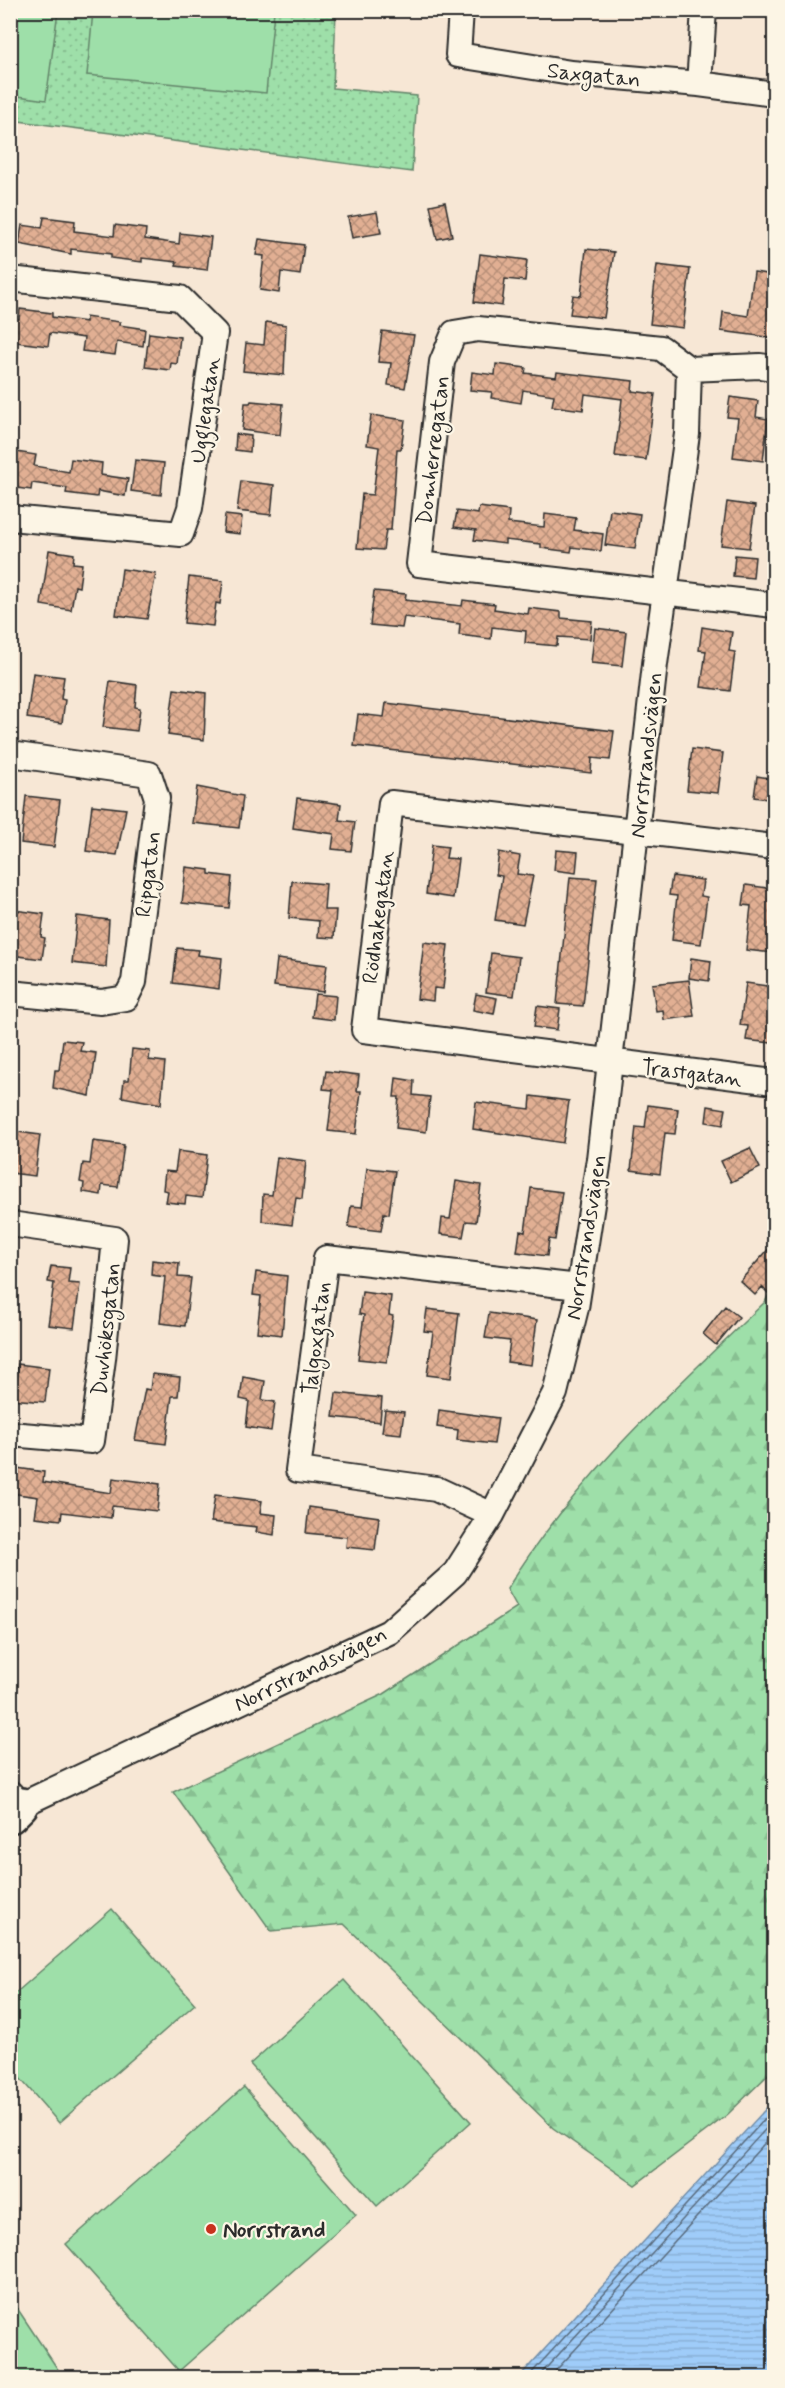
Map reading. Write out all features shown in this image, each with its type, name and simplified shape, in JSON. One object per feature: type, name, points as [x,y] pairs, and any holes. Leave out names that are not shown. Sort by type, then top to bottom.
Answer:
[{"type":"street","name":"Saxgatan","points":[[461,10],[458,55],[571,73],[699,84],[774,94]]},
{"type":"street","points":[[699,84],[704,10]]},
{"type":"street","name":"Ugglegatan","points":[[10,279],[180,298],[214,333],[190,508],[181,534],[10,518]]},
{"type":"street","name":"Domherregatan","points":[[664,594],[419,564],[442,362],[454,333],[478,329],[661,348],[688,369]]},
{"type":"street","points":[[688,369],[760,366],[774,368]]},
{"type":"street","name":"Norrstrandsvägen","points":[[14,1805],[389,1632],[455,1573],[492,1515],[555,1393],[579,1287],[599,1159],[664,594],[687,434],[688,369]]},
{"type":"street","points":[[664,594],[774,605]]},
{"type":"street","name":"Ripgatan","points":[[10,754],[149,774],[157,798],[134,982],[126,998],[101,1002],[10,993]]},
{"type":"street","name":"Rödhakegatan","points":[[610,1063],[364,1030],[391,803],[637,829]]},
{"type":"street","points":[[637,829],[774,847]]},
{"type":"street","name":"Trastgatan","points":[[610,1063],[774,1082]]},
{"type":"street","name":"Duvhöksgatan","points":[[10,1224],[114,1239],[103,1359],[92,1442],[10,1434]]},
{"type":"street","name":"Talgoxgatan","points":[[492,1515],[435,1489],[298,1470],[326,1258],[579,1287]]},
{"type":"green space","points":[[11,10],[58,11],[46,100],[11,95]]},
{"type":"green space","points":[[11,11],[336,11],[333,88],[417,96],[412,172],[11,120]]},
{"type":"green space","points":[[93,11],[274,11],[266,93],[87,75]]},
{"type":"green space","points":[[774,1284],[774,2069],[727,2115],[635,2185],[553,2128],[344,1924],[271,1931],[173,1792],[384,1694],[517,1607],[507,1589],[563,1510],[594,1473],[660,1403],[765,1302]]},
{"type":"green space","points":[[112,1909],[195,2004],[59,2123],[11,2068],[11,1997]]},
{"type":"green space","name":"Norrstrand","points":[[344,1980],[471,2122],[377,2206],[250,2064]]},
{"type":"green space","name":"Norrstrand","points":[[244,2087],[356,2215],[179,2371],[66,2244]]},
{"type":"green space","points":[[11,2299],[63,2377],[11,2377]]},
{"type":"water","points":[[774,2100],[774,2377],[519,2377]]},
{"type":"building","points":[[445,202],[452,236],[437,239],[430,205]]},
{"type":"building","points":[[377,212],[381,233],[352,238],[348,217]]},
{"type":"building","points":[[44,217],[75,221],[74,231],[114,236],[115,225],[146,229],[145,239],[179,244],[180,233],[211,237],[207,270],[176,266],[177,262],[142,258],[142,262],[111,258],[111,254],[71,249],[71,254],[19,244],[22,225],[42,228]]},
{"type":"building","points":[[259,239],[304,245],[300,275],[281,272],[279,293],[260,290],[264,256],[256,255]]},
{"type":"building","points":[[586,249],[614,252],[604,318],[570,314],[573,295],[581,296]]},
{"type":"building","points":[[480,254],[527,260],[525,281],[505,279],[502,306],[474,302]]},
{"type":"building","points":[[657,265],[690,269],[683,328],[650,324]]},
{"type":"building","points":[[754,272],[774,275],[774,338],[721,331],[723,312],[748,316]]},
{"type":"building","points":[[20,309],[52,313],[52,317],[86,322],[86,317],[120,322],[119,325],[145,329],[143,346],[117,342],[115,355],[82,351],[84,338],[50,333],[48,346],[16,342],[17,337],[10,337],[10,318],[19,319]]},
{"type":"building","points":[[266,322],[286,325],[284,375],[243,371],[246,343],[264,345]]},
{"type":"building","points":[[382,331],[414,335],[405,388],[388,385],[391,363],[378,362]]},
{"type":"building","points":[[149,333],[180,337],[177,364],[171,363],[170,370],[145,367]]},
{"type":"building","points":[[496,364],[526,368],[525,373],[556,377],[557,372],[633,381],[632,391],[655,394],[646,460],[615,456],[622,399],[585,394],[583,410],[552,406],[554,395],[523,390],[521,403],[491,398],[492,392],[470,390],[472,372],[495,375]]},
{"type":"building","points":[[730,397],[758,401],[756,417],[768,419],[763,461],[733,457],[738,418],[727,417]]},
{"type":"building","points":[[251,401],[283,404],[280,435],[242,430],[245,403]]},
{"type":"building","points":[[371,415],[405,420],[401,449],[397,449],[391,530],[386,530],[383,550],[357,548],[362,494],[373,495],[379,447],[367,445]]},
{"type":"building","points":[[236,434],[251,436],[250,452],[235,450]]},
{"type":"building","points":[[10,451],[36,455],[34,466],[69,472],[71,459],[102,463],[101,475],[128,479],[125,496],[98,491],[97,497],[66,493],[67,488],[32,483],[31,490],[10,487]]},
{"type":"building","points":[[135,460],[164,463],[161,495],[131,491]]},
{"type":"building","points":[[241,481],[274,485],[271,515],[237,511]]},
{"type":"building","points":[[727,502],[755,506],[749,548],[721,545]]},
{"type":"building","points":[[479,507],[509,511],[508,523],[544,527],[545,514],[576,518],[574,530],[603,534],[601,551],[572,547],[571,552],[541,548],[541,544],[505,540],[505,544],[474,540],[476,530],[454,527],[457,511],[478,514]]},
{"type":"building","points":[[610,510],[640,514],[635,549],[605,545]]},
{"type":"building","points":[[225,515],[242,517],[240,534],[223,532]]},
{"type":"building","points":[[49,550],[74,554],[73,563],[82,564],[79,587],[75,586],[71,610],[41,605]]},
{"type":"building","points":[[735,555],[755,557],[753,578],[733,576]]},
{"type":"building","points":[[122,569],[156,574],[147,619],[116,615]]},
{"type":"building","points":[[189,577],[223,581],[220,604],[216,603],[213,626],[184,623]]},
{"type":"building","points":[[374,591],[406,594],[405,600],[462,606],[463,600],[495,604],[494,609],[528,614],[529,608],[561,612],[561,618],[592,621],[590,639],[558,637],[557,646],[525,643],[526,631],[492,627],[491,639],[459,635],[460,624],[404,617],[402,628],[370,625]]},
{"type":"building","points":[[702,627],[732,632],[729,651],[735,652],[730,691],[701,687],[706,651],[699,650]]},
{"type":"building","points":[[595,628],[626,632],[622,666],[591,663]]},
{"type":"building","points":[[33,673],[64,677],[61,699],[65,700],[62,723],[27,718]]},
{"type":"building","points":[[110,681],[137,685],[135,707],[140,708],[137,731],[103,727]]},
{"type":"building","points":[[174,689],[206,693],[204,740],[168,735]]},
{"type":"building","points":[[386,703],[614,731],[610,760],[592,758],[591,773],[354,746],[358,714],[384,717]]},
{"type":"building","points":[[692,749],[723,753],[718,793],[687,790]]},
{"type":"building","points":[[757,776],[774,779],[774,800],[754,797]]},
{"type":"building","points":[[197,787],[243,796],[239,828],[192,823]]},
{"type":"building","points":[[26,796],[60,800],[54,847],[21,843]]},
{"type":"building","points":[[297,798],[341,804],[339,820],[355,822],[351,851],[332,849],[334,834],[293,828]]},
{"type":"building","points":[[92,805],[126,809],[117,855],[86,851]]},
{"type":"building","points":[[432,845],[448,847],[446,858],[458,859],[453,898],[426,894]]},
{"type":"building","points":[[556,850],[578,852],[576,873],[554,870]]},
{"type":"building","points":[[499,852],[520,856],[517,874],[533,876],[523,924],[495,920],[502,876],[496,875]]},
{"type":"building","points":[[186,867],[209,870],[209,874],[232,877],[229,908],[182,903]]},
{"type":"building","points":[[672,876],[703,880],[701,896],[707,897],[701,944],[672,940],[677,896],[669,895]]},
{"type":"building","points":[[570,877],[597,879],[583,1006],[557,1004]]},
{"type":"building","points":[[292,881],[326,884],[324,910],[336,910],[334,938],[318,937],[319,921],[289,918]]},
{"type":"building","points":[[746,885],[774,889],[774,953],[746,950],[751,906],[743,905]]},
{"type":"building","points":[[14,910],[44,914],[41,937],[45,938],[42,959],[10,955]]},
{"type":"building","points":[[77,916],[109,920],[106,967],[72,963]]},
{"type":"building","points":[[424,942],[448,945],[443,989],[434,988],[433,1001],[417,999]]},
{"type":"building","points":[[177,948],[199,950],[198,955],[222,958],[219,989],[173,983]]},
{"type":"building","points":[[491,953],[519,957],[514,996],[486,992]]},
{"type":"building","points":[[691,958],[711,961],[709,981],[689,978]]},
{"type":"building","points":[[277,959],[327,965],[323,992],[274,986]]},
{"type":"building","points":[[689,980],[694,1016],[664,1020],[663,1010],[656,1011],[652,984]]},
{"type":"building","points":[[746,983],[774,987],[770,1027],[773,1027],[771,1043],[746,1040],[748,1026],[740,1025]]},
{"type":"building","points":[[315,994],[336,996],[334,1020],[312,1017]]},
{"type":"building","points":[[476,994],[497,998],[494,1014],[473,1010]]},
{"type":"building","points":[[537,1006],[560,1009],[557,1030],[534,1027]]},
{"type":"building","points":[[63,1040],[82,1042],[80,1051],[96,1053],[90,1096],[53,1088],[55,1070],[59,1070]]},
{"type":"building","points":[[132,1049],[150,1051],[149,1060],[165,1062],[161,1104],[122,1097],[124,1080],[129,1080]]},
{"type":"building","points":[[326,1071],[359,1075],[357,1091],[361,1091],[356,1134],[328,1131],[333,1090],[323,1089]]},
{"type":"building","points":[[396,1078],[414,1081],[413,1095],[430,1097],[426,1132],[396,1128],[399,1097],[394,1097]]},
{"type":"building","points":[[531,1096],[569,1101],[563,1143],[473,1129],[476,1102],[530,1109]]},
{"type":"building","points":[[648,1105],[678,1109],[675,1134],[665,1133],[660,1174],[631,1170],[636,1127],[645,1128]]},
{"type":"building","points":[[708,1106],[726,1109],[723,1125],[706,1122]]},
{"type":"building","points":[[10,1131],[40,1135],[35,1176],[10,1173]]},
{"type":"building","points":[[93,1141],[124,1145],[118,1187],[102,1185],[101,1195],[83,1192],[84,1183],[80,1182],[83,1163],[90,1164]]},
{"type":"building","points":[[750,1148],[760,1168],[731,1182],[721,1161]]},
{"type":"building","points":[[178,1151],[207,1155],[202,1198],[186,1196],[185,1204],[166,1202],[168,1191],[163,1190],[165,1171],[175,1172]]},
{"type":"building","points":[[277,1157],[306,1161],[302,1199],[296,1198],[292,1225],[262,1221],[263,1194],[272,1195]]},
{"type":"building","points":[[367,1168],[395,1171],[389,1214],[384,1213],[381,1231],[348,1227],[351,1206],[362,1207]]},
{"type":"building","points":[[456,1181],[481,1185],[476,1222],[466,1221],[463,1237],[440,1234],[442,1218],[450,1219]]},
{"type":"building","points":[[531,1188],[562,1192],[555,1240],[549,1239],[547,1256],[517,1252],[520,1231],[525,1232]]},
{"type":"building","points":[[774,1243],[774,1299],[762,1287],[755,1295],[740,1281]]},
{"type":"building","points":[[152,1260],[179,1263],[178,1277],[191,1278],[185,1326],[160,1323],[165,1277],[151,1275]]},
{"type":"building","points":[[51,1266],[70,1268],[68,1283],[80,1284],[74,1328],[48,1325],[54,1283],[48,1282]]},
{"type":"building","points":[[256,1272],[287,1276],[282,1335],[257,1332],[261,1296],[253,1295]]},
{"type":"building","points":[[362,1292],[391,1296],[389,1315],[393,1316],[387,1362],[358,1359],[364,1315],[359,1314]]},
{"type":"building","points":[[725,1306],[739,1317],[716,1345],[703,1334]]},
{"type":"building","points":[[427,1309],[459,1313],[451,1378],[427,1375],[433,1332],[424,1331]]},
{"type":"building","points":[[489,1313],[537,1320],[531,1365],[507,1362],[510,1341],[485,1338]]},
{"type":"building","points":[[18,1364],[49,1368],[45,1402],[10,1399],[10,1377],[17,1378]]},
{"type":"building","points":[[152,1374],[180,1377],[178,1396],[172,1396],[166,1444],[135,1440],[145,1389],[150,1390]]},
{"type":"building","points":[[243,1377],[265,1381],[262,1400],[275,1402],[271,1431],[246,1427],[249,1401],[240,1399]]},
{"type":"building","points":[[336,1393],[382,1398],[380,1422],[333,1417]]},
{"type":"building","points":[[385,1410],[404,1412],[401,1434],[382,1432]]},
{"type":"building","points":[[439,1410],[498,1418],[494,1444],[457,1440],[458,1430],[437,1427]]},
{"type":"building","points":[[10,1467],[44,1472],[43,1482],[111,1493],[113,1478],[160,1484],[157,1511],[112,1506],[111,1518],[62,1512],[61,1520],[35,1517],[38,1497],[10,1493]]},
{"type":"building","points":[[215,1495],[262,1501],[260,1513],[276,1515],[274,1535],[256,1532],[257,1527],[211,1522]]},
{"type":"building","points":[[309,1507],[379,1517],[375,1550],[346,1547],[347,1537],[306,1533]]},
{"type":"place","name":"Norrstrand","points":[[211,2229]]}]
